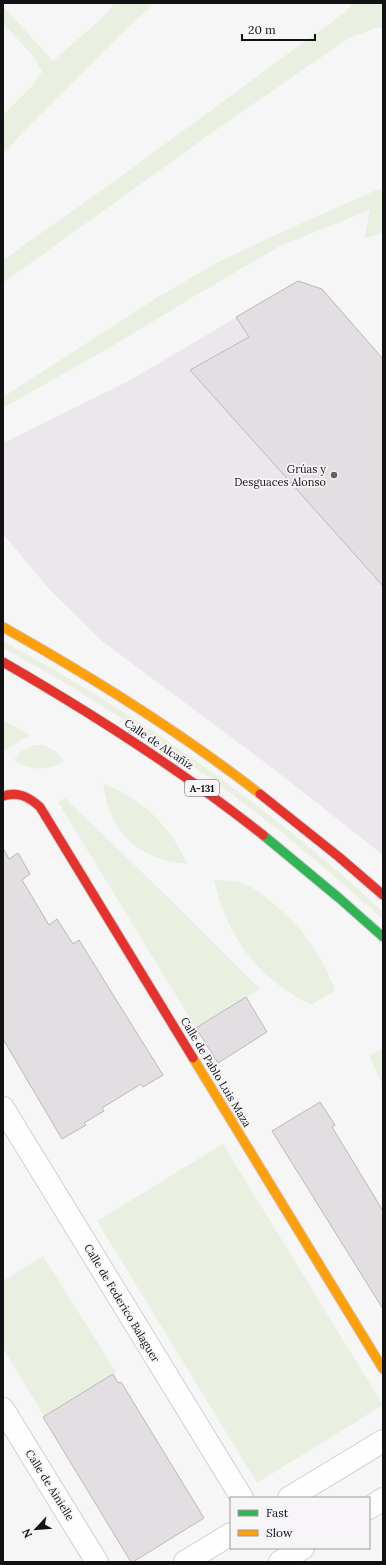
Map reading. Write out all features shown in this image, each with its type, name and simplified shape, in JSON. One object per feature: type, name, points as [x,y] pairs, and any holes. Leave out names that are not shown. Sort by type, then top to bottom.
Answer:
[{"type":"main road","name":"Calle de Alcañiz","points":[[3,627],[86,674],[176,732],[220,763],[305,828],[383,895]]},
{"type":"main road","name":"Calle de Alcañiz","points":[[3,662],[115,729],[202,788],[315,876],[383,937]]},
{"type":"main road","name":"Calle de Pablo Luis Maza","points":[[3,796],[9,794],[21,794],[31,798],[44,813],[383,1369]]},
{"type":"street","name":"Calle de Federico Balaguer","points":[[3,1108],[241,1497]]},
{"type":"street","name":"Calle de Ainielle","points":[[3,1409],[97,1562]]},
{"type":"street","points":[[291,1497],[383,1441]]},
{"type":"street","points":[[370,1507],[383,1499]]},
{"type":"street","points":[[185,1562],[230,1535]]},
{"type":"street","points":[[280,1562],[301,1549]]},
{"type":"shaded area","points":[[115,3],[155,3],[38,116],[3,155],[3,115],[32,86],[42,72],[34,57],[3,23],[3,6],[53,61],[102,18]]},
{"type":"shaded area","points":[[353,3],[383,3],[383,28],[378,27],[349,38],[220,127],[3,283],[3,260],[120,177],[345,12]]},
{"type":"shaded area","points":[[383,189],[383,233],[364,239],[370,210],[280,246],[109,348],[3,408],[3,397],[158,297],[218,262],[374,191]]},
{"type":"shaded area","points":[[298,281],[322,289],[383,359],[383,855],[275,770],[102,641],[50,590],[3,534],[3,443],[127,382]]},
{"type":"shaded area","points":[[3,641],[104,700],[153,731],[249,799],[340,873],[383,912],[383,920],[295,843],[202,772],[104,707],[3,648]]},
{"type":"shaded area","points":[[3,720],[30,735],[3,751]]},
{"type":"shaded area","points":[[34,745],[51,748],[64,761],[58,765],[39,769],[20,764],[14,760],[20,752]]},
{"type":"shaded area","points":[[103,783],[130,797],[154,815],[173,838],[187,864],[154,857],[140,850],[129,840],[119,829],[112,816],[106,800]]},
{"type":"shaded area","points":[[65,798],[176,905],[260,989],[196,1028],[58,802]]},
{"type":"shaded area","points":[[214,880],[242,883],[254,889],[284,913],[310,942],[324,964],[335,990],[312,1005],[293,995],[276,983],[261,969],[236,938],[227,920]]},
{"type":"shaded area","points":[[383,1049],[383,1086],[369,1055]]},
{"type":"shaded area","points":[[223,1144],[383,1405],[257,1483],[97,1221]]},
{"type":"shaded area","points":[[43,1256],[116,1372],[44,1416],[3,1348],[3,1281]]},
{"type":"building","name":"Grúas y Desguaces Alonso","points":[[298,281],[322,289],[383,359],[383,586],[190,370],[249,337],[236,317]]},
{"type":"building","points":[[3,848],[9,859],[18,853],[30,874],[22,880],[49,925],[57,919],[73,944],[79,940],[163,1075],[143,1087],[141,1084],[102,1108],[104,1111],[84,1123],[86,1125],[62,1139],[3,1039]]},
{"type":"building","points":[[246,997],[267,1032],[218,1063],[196,1028]]},
{"type":"building","points":[[320,1102],[335,1125],[332,1127],[383,1211],[383,1309],[272,1131]]},
{"type":"building","points":[[113,1374],[118,1383],[121,1382],[204,1518],[133,1562],[131,1562],[43,1417]]},
{"type":"traffic: fast","points":[[263,835],[339,898],[383,937]]},
{"type":"traffic: slow","points":[[3,627],[102,685],[167,727],[260,794]]},
{"type":"traffic: slow","points":[[193,1058],[383,1369]]},
{"type":"traffic: jam","points":[[3,662],[103,722],[168,765],[263,835]]},
{"type":"traffic: jam","points":[[3,796],[14,794],[23,796],[32,800],[40,807],[193,1058]]},
{"type":"traffic: jam","points":[[260,794],[339,857],[383,895]]},
{"type":"place","name":"Grúas y Desguaces Alonso","points":[[334,475]]}]
